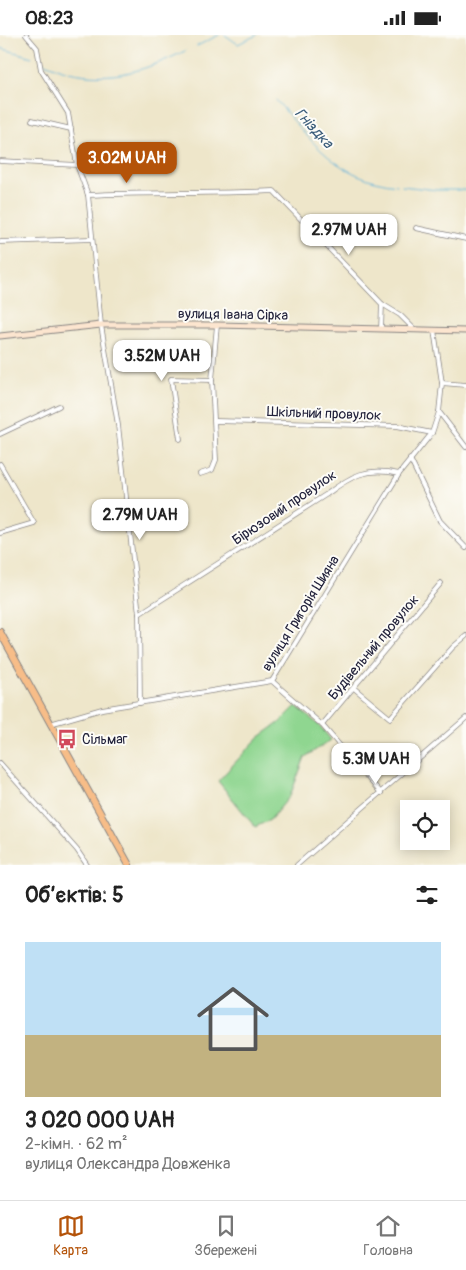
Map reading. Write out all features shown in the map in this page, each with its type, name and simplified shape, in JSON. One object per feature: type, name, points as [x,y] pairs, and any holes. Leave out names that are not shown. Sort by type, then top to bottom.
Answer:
[{"type":"highway","points":[[0,632],[129,865]]},
{"type":"street","points":[[26,35],[37,47],[41,70],[68,113],[77,165],[88,195],[101,325],[118,425],[140,614],[140,703]]},
{"type":"street","points":[[32,120],[71,129]]},
{"type":"street","points":[[0,161],[77,165]]},
{"type":"street","points":[[88,195],[140,193],[192,195],[274,191],[382,304],[400,315],[414,329]]},
{"type":"street","points":[[416,227],[466,239]]},
{"type":"street","points":[[0,242],[91,239]]},
{"type":"street","points":[[381,329],[382,304]]},
{"type":"street","name":"вулиця Івана Сірка","points":[[0,336],[101,325],[217,325],[466,331]]},
{"type":"street","points":[[200,474],[207,473],[215,465],[216,421],[212,381],[217,325]]},
{"type":"street","name":"вулиця Григорія Шияна","points":[[50,724],[85,713],[272,681],[399,474],[432,433],[439,412],[442,383],[434,330]]},
{"type":"street","points":[[180,439],[171,379],[212,381]]},
{"type":"street","points":[[442,383],[466,385]]},
{"type":"street","points":[[0,434],[59,406]]},
{"type":"street","points":[[439,412],[466,447]]},
{"type":"street","name":"Шкільний провулок","points":[[216,421],[397,426],[432,433]]},
{"type":"street","points":[[410,459],[440,521],[466,549]]},
{"type":"street","points":[[0,464],[34,523],[0,533]]},
{"type":"street","name":"Бірюзовий провулок","points":[[140,614],[327,495],[347,479],[362,473],[399,474]]},
{"type":"street","name":"Будівельний провулок","points":[[322,725],[355,689],[441,583]]},
{"type":"street","points":[[355,689],[390,717],[453,647],[466,636]]},
{"type":"street","points":[[272,681],[322,725],[381,793]]},
{"type":"street","points":[[297,865],[466,718]]},
{"type":"street","points":[[0,763],[87,865]]},
{"type":"green space","points":[[296,706],[320,726],[331,740],[305,757],[290,796],[270,820],[255,827],[218,781],[258,738],[279,723]]},
{"type":"waterway","points":[[197,46],[219,35]]},
{"type":"waterway","points":[[225,35],[238,44],[257,35]]},
{"type":"waterway","points":[[0,48],[32,57]]},
{"type":"waterway","points":[[44,63],[85,75],[115,75],[143,69],[185,51]]},
{"type":"waterway","name":"Гніздка","points":[[276,100],[315,144],[341,166],[357,175],[397,185]]},
{"type":"waterway","name":"Гніздка","points":[[402,186],[437,190],[466,190]]},
{"type":"place","name":"Сільмаг","points":[[67,739]]}]
